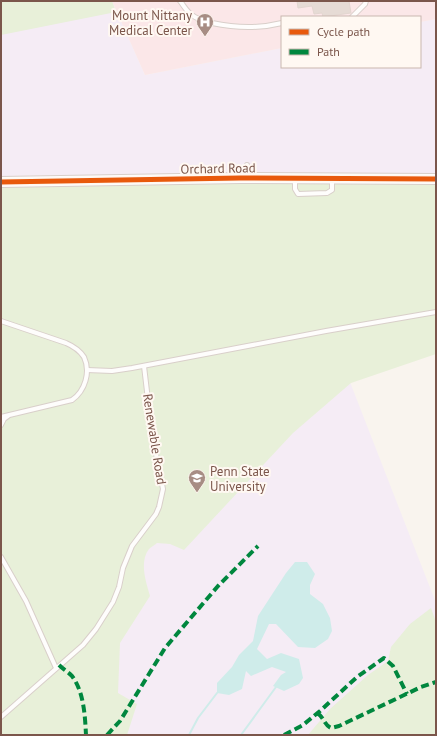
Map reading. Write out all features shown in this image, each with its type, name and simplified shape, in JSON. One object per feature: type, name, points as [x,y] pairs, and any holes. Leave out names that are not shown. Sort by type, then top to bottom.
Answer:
[{"type":"street","name":"Orchard Road","points":[[1,182],[248,178],[436,179]]},
{"type":"lane","points":[[180,1],[192,16],[216,24],[244,28],[281,23]]},
{"type":"lane","points":[[353,16],[365,3]]},
{"type":"lane","points":[[247,165],[248,178]]},
{"type":"lane","points":[[295,178],[295,189],[298,194],[327,193],[332,190],[332,178]]},
{"type":"lane","points":[[87,370],[112,371],[144,366],[326,331],[436,312]]},
{"type":"lane","points":[[1,321],[74,347],[83,356],[87,370],[87,377],[83,389],[77,397],[72,400],[1,418]]},
{"type":"lane","name":"Renewable Road","points":[[1,717],[83,645],[107,612],[116,595],[126,558],[136,541],[156,514],[162,498],[162,483],[152,434],[144,366]]},
{"type":"lane","points":[[1,425],[4,419],[10,415]]},
{"type":"lane","points":[[1,557],[26,601],[56,668]]},
{"type":"shaded area","points":[[1,1],[112,1],[145,75],[281,48],[281,68],[421,68],[421,22],[436,19],[436,174],[1,176]]},
{"type":"shaded area","name":"Mount Nittany Medical Center","points":[[112,1],[436,1],[436,19],[421,22],[421,16],[281,16],[281,48],[145,75]]},
{"type":"shaded area","name":"Penn State University","points":[[1,187],[350,382],[436,603],[436,735],[1,735]]},
{"type":"green space","points":[[1,1],[112,1],[116,12],[1,35]]},
{"type":"green space","name":"Penn State University","points":[[1,176],[436,182],[436,354],[351,383],[293,433],[184,550],[170,544],[157,543],[149,549],[144,560],[144,572],[150,596],[120,643],[118,693],[137,704],[127,735],[1,735]]},
{"type":"green space","points":[[431,608],[436,622],[436,735],[308,735],[330,709],[368,675],[388,661],[391,647],[410,624]]},
{"type":"water","points":[[295,562],[307,562],[315,574],[310,585],[310,594],[323,604],[330,618],[332,631],[328,639],[315,648],[298,647],[276,624],[269,624],[257,649],[267,659],[281,653],[299,659],[303,678],[299,684],[284,691],[273,686],[281,675],[286,672],[272,667],[251,676],[246,671],[242,689],[229,695],[217,693],[217,683],[232,667],[239,655],[253,641],[258,616],[286,573]]},
{"type":"building","points":[[297,1],[349,1],[351,13],[323,16],[322,13],[314,14],[312,6],[298,8]]},
{"type":"waterway","points":[[241,735],[276,687]]},
{"type":"waterway","points":[[189,735],[198,718],[217,693]]},
{"type":"marked path","points":[[107,735],[120,721],[165,648],[218,586],[258,546]]},
{"type":"marked path","points":[[284,735],[303,725],[357,677],[384,658],[393,666],[407,694]]},
{"type":"marked path","points":[[59,665],[72,676],[79,689],[83,704],[86,735]]},
{"type":"marked path","points":[[317,713],[329,727],[339,726],[421,687],[436,682]]},
{"type":"cycle path","points":[[1,182],[240,178],[436,179]]},
{"type":"place","name":"Mount Nittany Medical Center","points":[[205,37]]},
{"type":"place","name":"Penn State University","points":[[197,493]]}]
